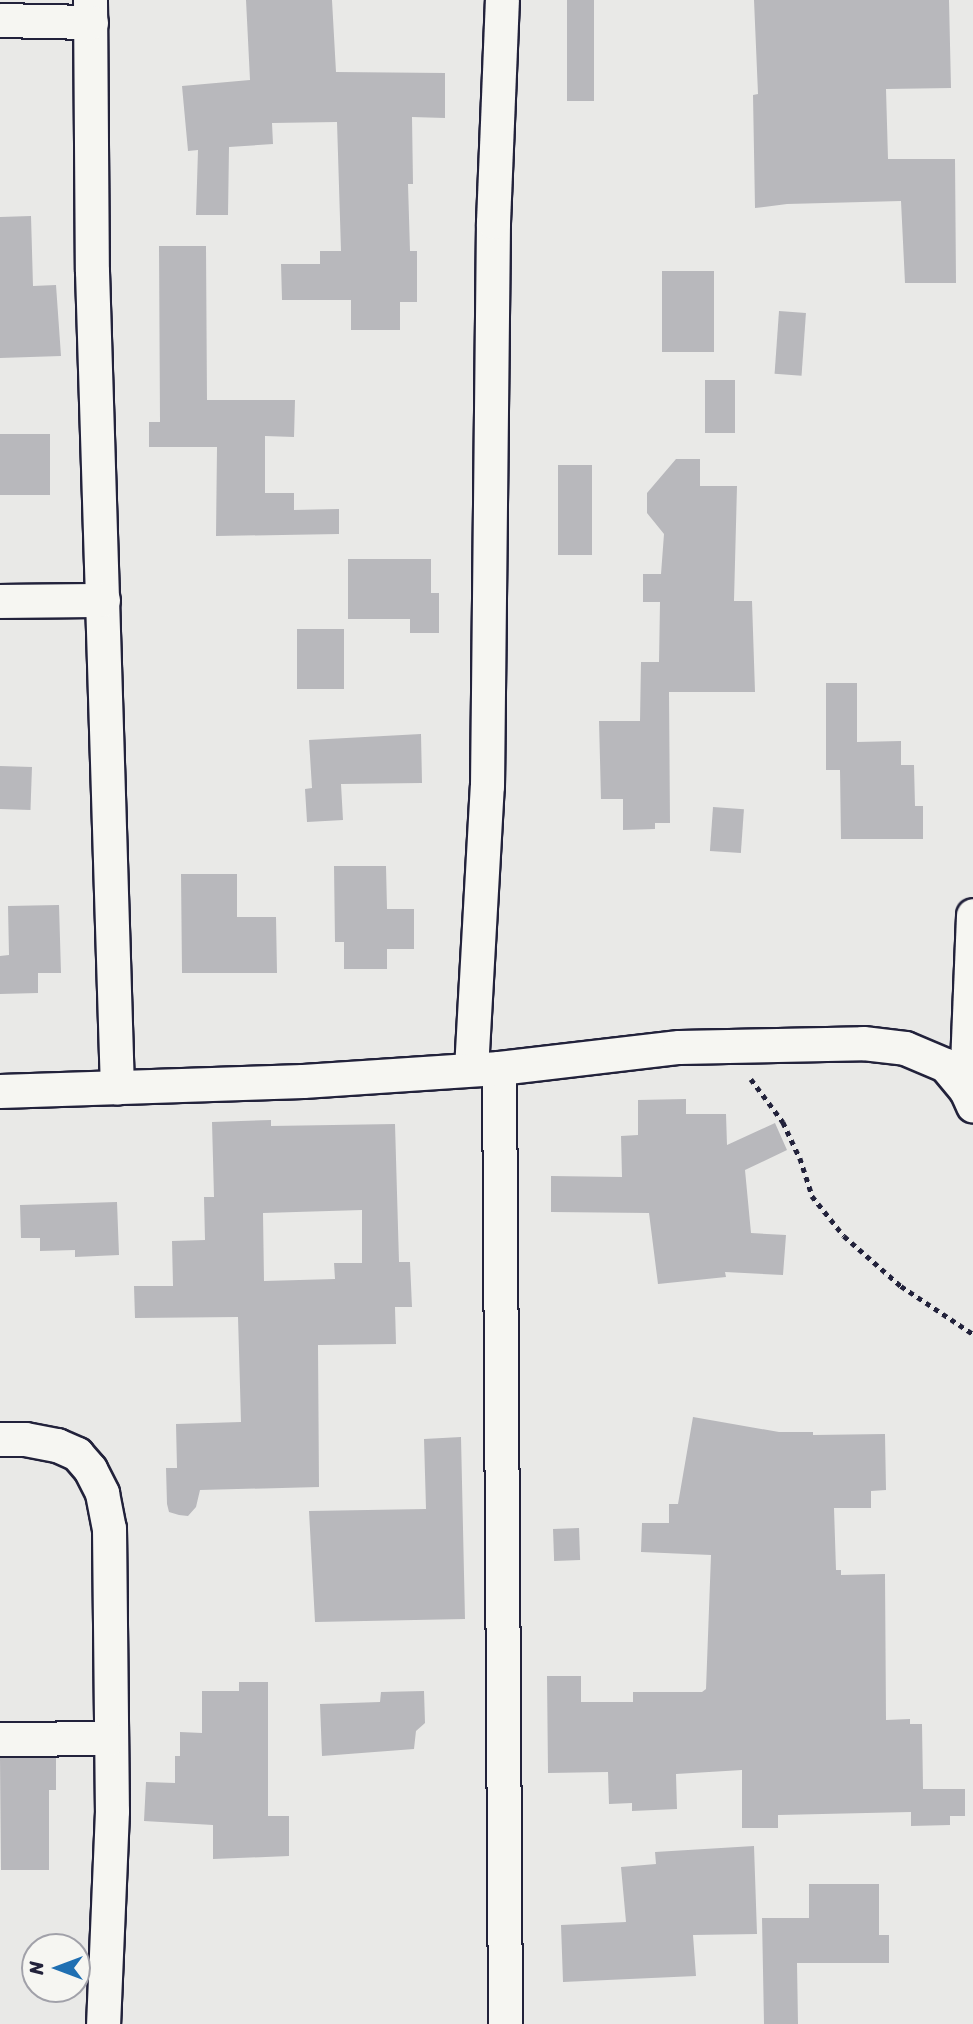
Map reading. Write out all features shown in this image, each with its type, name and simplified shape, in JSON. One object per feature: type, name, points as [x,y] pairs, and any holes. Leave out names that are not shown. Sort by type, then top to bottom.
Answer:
[{"type":"street","points":[[502,0],[493,222],[485,1069],[505,2024]]},
{"type":"street","points":[[0,20],[90,11],[92,271],[117,1088]]},
{"type":"street","points":[[0,601],[103,600]]},
{"type":"street","points":[[969,1098],[973,915]]},
{"type":"street","points":[[0,1091],[303,1081],[485,1069],[727,1044],[863,1043],[905,1048],[945,1065],[969,1098]]},
{"type":"street","points":[[0,1439],[25,1439],[57,1445],[77,1454],[90,1469],[102,1493],[109,1528],[109,1738],[112,1811],[103,2024]]},
{"type":"street","points":[[0,1739],[109,1738]]},
{"type":"path","points":[[727,1044],[783,1122],[800,1158],[811,1196],[844,1236],[901,1286],[973,1334]]},
{"type":"building","points":[[246,0],[332,0],[336,72],[445,73],[445,118],[412,117],[413,184],[408,184],[410,251],[417,251],[417,302],[400,302],[400,330],[351,330],[351,300],[282,300],[281,264],[320,264],[320,251],[341,251],[337,122],[272,123],[273,144],[229,147],[228,215],[196,215],[198,150],[188,151],[182,86],[250,80]]},
{"type":"building","points":[[567,0],[594,0],[594,101],[567,101]]},
{"type":"building","points":[[754,0],[949,0],[951,88],[886,89],[888,159],[955,159],[956,283],[905,283],[901,201],[787,204],[755,208],[753,95],[758,94]]},
{"type":"building","points":[[31,216],[33,286],[56,285],[61,356],[0,358],[0,217]]},
{"type":"building","points":[[159,246],[206,246],[207,400],[295,400],[294,437],[265,436],[265,493],[294,493],[294,510],[339,509],[339,534],[216,536],[217,447],[149,447],[149,422],[160,422]]},
{"type":"building","points":[[662,271],[714,271],[714,352],[662,352]]},
{"type":"building","points":[[779,311],[806,313],[802,376],[775,374]]},
{"type":"building","points":[[705,380],[735,380],[735,433],[705,433]]},
{"type":"building","points":[[0,434],[50,434],[50,495],[0,495]]},
{"type":"building","points":[[676,459],[700,459],[700,486],[737,486],[734,601],[752,601],[755,692],[669,692],[670,823],[655,823],[655,829],[623,830],[623,799],[601,799],[599,721],[640,721],[641,662],[659,662],[660,602],[643,602],[643,574],[661,574],[664,534],[647,513],[647,493]]},
{"type":"building","points":[[558,465],[592,465],[592,555],[558,555]]},
{"type":"building","points":[[348,559],[431,559],[431,593],[439,593],[439,633],[410,633],[410,619],[348,619]]},
{"type":"building","points":[[297,629],[344,629],[344,689],[297,689]]},
{"type":"building","points":[[826,683],[857,683],[857,742],[901,741],[901,765],[914,765],[915,806],[923,806],[923,839],[841,839],[840,770],[826,770]]},
{"type":"building","points":[[421,734],[422,783],[341,784],[343,820],[307,822],[305,789],[312,788],[309,740]]},
{"type":"building","points":[[0,766],[32,767],[30,810],[0,809]]},
{"type":"building","points":[[713,807],[744,809],[741,853],[710,851]]},
{"type":"building","points":[[334,866],[386,866],[387,909],[414,909],[414,949],[387,949],[387,969],[344,969],[344,942],[335,942]]},
{"type":"building","points":[[181,874],[237,874],[237,917],[276,917],[277,973],[182,973]]},
{"type":"building","points":[[59,905],[61,973],[38,973],[38,993],[0,994],[0,956],[9,955],[8,906]]},
{"type":"building","points":[[686,1099],[686,1114],[726,1114],[727,1145],[775,1123],[787,1150],[745,1170],[751,1233],[786,1235],[783,1275],[725,1272],[726,1277],[658,1284],[649,1213],[551,1212],[551,1176],[622,1177],[621,1136],[638,1135],[638,1100]]},
{"type":"building","points":[[271,1120],[271,1126],[395,1124],[399,1262],[410,1262],[412,1307],[395,1307],[396,1344],[318,1345],[319,1487],[200,1490],[196,1507],[188,1516],[169,1512],[167,1504],[166,1468],[177,1468],[176,1424],[241,1422],[238,1317],[135,1318],[134,1286],[173,1286],[172,1241],[205,1240],[204,1197],[214,1197],[212,1122]],"holes":[[[362,1210],[362,1263],[334,1263],[335,1279],[264,1281],[263,1213]]]},
{"type":"building","points":[[117,1202],[119,1255],[75,1257],[75,1250],[40,1251],[40,1238],[21,1238],[20,1205]]},
{"type":"building","points":[[693,1417],[779,1432],[813,1432],[813,1435],[885,1434],[886,1490],[871,1491],[871,1508],[834,1508],[836,1570],[841,1570],[841,1575],[885,1574],[886,1720],[910,1719],[910,1724],[922,1724],[923,1789],[965,1789],[965,1816],[950,1816],[950,1825],[911,1826],[911,1812],[778,1815],[778,1828],[742,1828],[742,1770],[676,1774],[677,1809],[632,1811],[632,1803],[609,1804],[608,1772],[548,1773],[547,1676],[581,1676],[581,1702],[633,1702],[633,1692],[702,1692],[706,1689],[711,1555],[641,1552],[642,1523],[669,1523],[669,1504],[678,1504]]},
{"type":"building","points":[[461,1437],[465,1619],[315,1622],[309,1511],[426,1509],[424,1439]]},
{"type":"building","points":[[579,1528],[580,1560],[554,1561],[553,1529]]},
{"type":"building","points":[[239,1682],[268,1682],[268,1816],[289,1816],[289,1856],[213,1859],[213,1825],[144,1821],[146,1782],[175,1783],[175,1756],[180,1756],[180,1732],[202,1733],[202,1691],[239,1691]]},
{"type":"building","points":[[424,1691],[425,1723],[416,1731],[414,1749],[322,1756],[320,1704],[380,1702],[381,1692]]},
{"type":"building","points":[[0,1758],[56,1758],[56,1790],[49,1790],[49,1870],[1,1870]]},
{"type":"building","points":[[754,1846],[757,1934],[693,1935],[696,1976],[563,1982],[561,1925],[626,1922],[621,1867],[656,1864],[655,1852]]},
{"type":"building","points":[[809,1884],[879,1884],[879,1935],[889,1935],[889,1963],[797,1963],[798,2024],[764,2024],[762,1918],[809,1918]]}]
